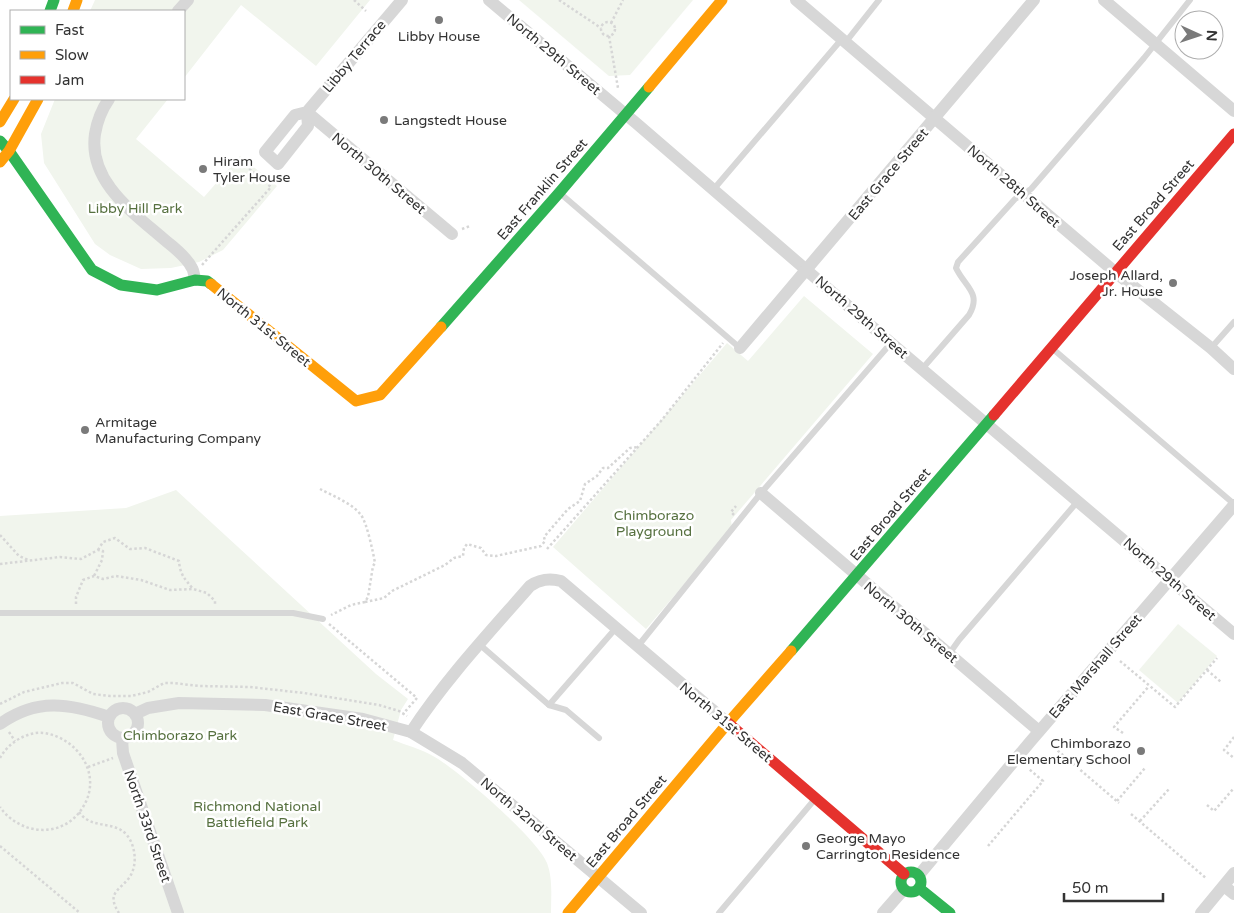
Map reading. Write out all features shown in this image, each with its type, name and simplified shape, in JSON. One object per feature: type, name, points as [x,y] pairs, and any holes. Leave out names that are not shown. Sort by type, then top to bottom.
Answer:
[{"type":"street","points":[[179,10],[188,0]]},
{"type":"street","name":"Libby Terrace","points":[[307,112],[402,0]]},
{"type":"street","name":"North 29th Street","points":[[489,0],[626,114],[890,342],[1234,634]]},
{"type":"street","name":"East Franklin Street","points":[[380,395],[559,193],[722,0]]},
{"type":"street","name":"North 28th Street","points":[[796,0],[1115,272],[1211,348],[1234,369]]},
{"type":"street","name":"East Grace Street","points":[[740,348],[1034,0]]},
{"type":"street","points":[[1104,0],[1234,111]]},
{"type":"street","points":[[0,122],[13,100]]},
{"type":"street","points":[[0,162],[9,150],[37,100]]},
{"type":"street","points":[[0,141],[9,150],[92,270],[121,285],[157,290],[194,274],[179,252],[128,208],[107,184],[99,171],[93,146],[97,125],[109,100]]},
{"type":"street","name":"North 30th Street","points":[[307,112],[452,234]]},
{"type":"street","name":"East Broad Street","points":[[568,913],[728,723],[1234,134]]},
{"type":"street","name":"North 31st Street","points":[[194,274],[207,281],[356,401],[380,395]]},
{"type":"street","name":"North 30th Street","points":[[760,494],[1039,731]]},
{"type":"street","name":"East Marshall Street","points":[[919,881],[1039,731],[1234,504]]},
{"type":"street","name":"North 31st Street","points":[[480,644],[530,586],[544,579],[552,578],[561,581],[904,874]]},
{"type":"street","points":[[411,732],[428,707],[480,644]]},
{"type":"street","name":"East Grace Street","points":[[109,717],[114,710],[122,708],[129,709],[135,714],[148,708],[179,703],[265,705],[354,718],[411,732]]},
{"type":"street","points":[[4,727],[22,711],[57,705],[74,706],[109,717],[107,724],[110,731],[122,739],[129,737],[135,732],[138,725],[135,714]]},
{"type":"street","name":"North 32nd Street","points":[[411,732],[462,763],[641,913]]},
{"type":"street","name":"North 33rd Street","points":[[122,739],[123,753],[178,913]]},
{"type":"street","points":[[919,881],[910,892],[904,889],[901,883],[904,874],[913,872],[919,881],[950,913]]},
{"type":"street","points":[[1201,913],[1234,874]]},
{"type":"street","points":[[1224,886],[1234,894]]},
{"type":"street","points":[[884,913],[904,889]]},
{"type":"lane","points":[[713,190],[879,0]]},
{"type":"lane","points":[[922,369],[973,309],[974,295],[956,268],[958,262],[1015,199],[1030,189],[1144,58],[1190,0]]},
{"type":"lane","points":[[559,193],[740,348]]},
{"type":"lane","points":[[1211,348],[1234,322]]},
{"type":"lane","points":[[638,646],[760,494],[890,342]]},
{"type":"lane","points":[[1051,348],[1234,504]]},
{"type":"lane","points":[[949,654],[1078,501]]},
{"type":"lane","points":[[0,613],[293,613],[323,619]]},
{"type":"lane","points":[[549,705],[616,628]]},
{"type":"lane","points":[[480,644],[549,705],[566,710],[599,738]]},
{"type":"lane","points":[[719,913],[816,798]]},
{"type":"path","points":[[354,0],[366,11]]},
{"type":"path","points":[[559,0],[601,28],[603,34],[609,36]]},
{"type":"path","points":[[609,36],[614,31],[611,24],[623,0]]},
{"type":"path","points":[[601,28],[605,24],[611,24]]},
{"type":"path","points":[[609,36],[618,88]]},
{"type":"path","points":[[194,274],[272,187],[241,162]]},
{"type":"path","points":[[547,549],[661,422],[724,342]]},
{"type":"path","points":[[323,619],[351,605],[384,598],[392,591],[454,558],[463,556],[464,548],[467,544],[480,548],[486,555],[496,556],[541,546],[545,542],[544,536],[568,509],[580,501],[585,484],[603,468],[608,468],[630,448],[638,447]]},
{"type":"path","points":[[320,490],[341,500],[361,515],[368,530],[375,563],[368,597],[365,602]]},
{"type":"path","points":[[0,535],[19,556],[28,560]]},
{"type":"path","points":[[0,564],[60,557],[81,559],[98,550],[103,542],[114,538],[130,550],[145,548],[179,561],[179,568],[184,580],[193,589]]},
{"type":"path","points":[[94,576],[102,560],[103,551],[98,550]]},
{"type":"path","points":[[75,613],[76,597],[83,580],[94,576],[102,579],[116,576],[141,580],[170,590],[193,589],[207,593],[215,601],[215,614]]},
{"type":"path","points":[[331,626],[417,698],[403,714],[407,716]]},
{"type":"path","points":[[1120,661],[1175,707],[1216,658]]},
{"type":"path","points":[[1207,670],[1221,682]]},
{"type":"path","points":[[1123,733],[1114,727],[1149,686]]},
{"type":"path","points":[[4,727],[15,741]]},
{"type":"path","points":[[0,758],[15,741],[37,732],[54,735],[77,749],[88,767],[90,778],[89,792],[83,807],[61,826],[45,830],[32,830],[19,825],[1,812],[0,807]]},
{"type":"path","points":[[1234,737],[1224,750],[1234,758]]},
{"type":"path","points":[[1050,744],[1118,802],[1145,768]]},
{"type":"path","points":[[88,767],[110,759]]},
{"type":"path","points":[[988,846],[1043,781],[1029,769]]},
{"type":"path","points":[[1207,806],[1214,812],[1234,788]]},
{"type":"path","points":[[1140,821],[1169,789]]},
{"type":"path","points":[[79,812],[84,819],[90,822],[120,829],[132,844],[135,862],[133,871],[128,879],[116,890],[114,896],[114,903],[119,913]]},
{"type":"path","points":[[1131,814],[1207,879]]},
{"type":"path","points":[[0,846],[80,913]]},
{"type":"green space","points":[[95,0],[370,0],[316,66],[241,5],[185,77],[185,10],[90,10]]},
{"type":"green space","points":[[519,0],[693,0],[630,75],[609,76]]},
{"type":"green space","name":"Libby Hill Park","points":[[55,100],[167,100],[136,139],[204,197],[240,156],[277,186],[223,250],[199,262],[171,268],[141,269],[110,255],[95,244],[44,163],[41,134]]},
{"type":"green space","name":"Chimborazo Playground","points":[[804,296],[873,354],[731,520],[732,528],[646,629],[553,547],[727,343],[748,361]]},
{"type":"green space","name":"Chimborazo Park","points":[[176,490],[376,674],[408,699],[401,710],[393,740],[424,751],[444,763],[496,805],[529,838],[541,852],[549,869],[551,913],[0,913],[0,516],[126,508]]},
{"type":"green space","points":[[1178,624],[1217,656],[1178,703],[1139,670]]},
{"type":"traffic: fast","points":[[50,10],[54,0]]},
{"type":"traffic: fast","points":[[441,327],[649,87]]},
{"type":"traffic: fast","points":[[0,141],[9,151],[92,270],[121,285],[157,290],[195,280],[207,281],[211,284]]},
{"type":"traffic: fast","points":[[791,651],[994,415]]},
{"type":"traffic: fast","points":[[911,872],[918,875],[921,882],[918,889],[911,892],[904,889],[901,882],[904,875],[911,872]]},
{"type":"traffic: fast","points":[[919,888],[950,913]]},
{"type":"traffic: slow","points":[[73,10],[77,0]]},
{"type":"traffic: slow","points":[[649,87],[722,0]]},
{"type":"traffic: slow","points":[[0,122],[13,100]]},
{"type":"traffic: slow","points":[[0,162],[9,151],[37,100]]},
{"type":"traffic: slow","points":[[211,284],[356,401],[380,395],[441,327]]},
{"type":"traffic: slow","points":[[568,913],[791,651]]},
{"type":"traffic: jam","points":[[994,415],[1234,134]]},
{"type":"traffic: jam","points":[[728,723],[904,874]]},
{"type":"place","name":"Libby House","points":[[439,20]]},
{"type":"place","name":"Langstedt House","points":[[384,120]]},
{"type":"place","name":"Hiram Tyler House","points":[[203,169]]},
{"type":"place","name":"Joseph Allard, Jr. House","points":[[1173,283]]},
{"type":"place","name":"Armitage Manufacturing Company","points":[[85,430]]},
{"type":"place","name":"Chimborazo Elementary School","points":[[1141,751]]},
{"type":"place","name":"George Mayo Carrington Residence","points":[[806,846]]},
{"type":"park label","name":"Richmond National Battlefield Park","points":[[257,814]]}]
